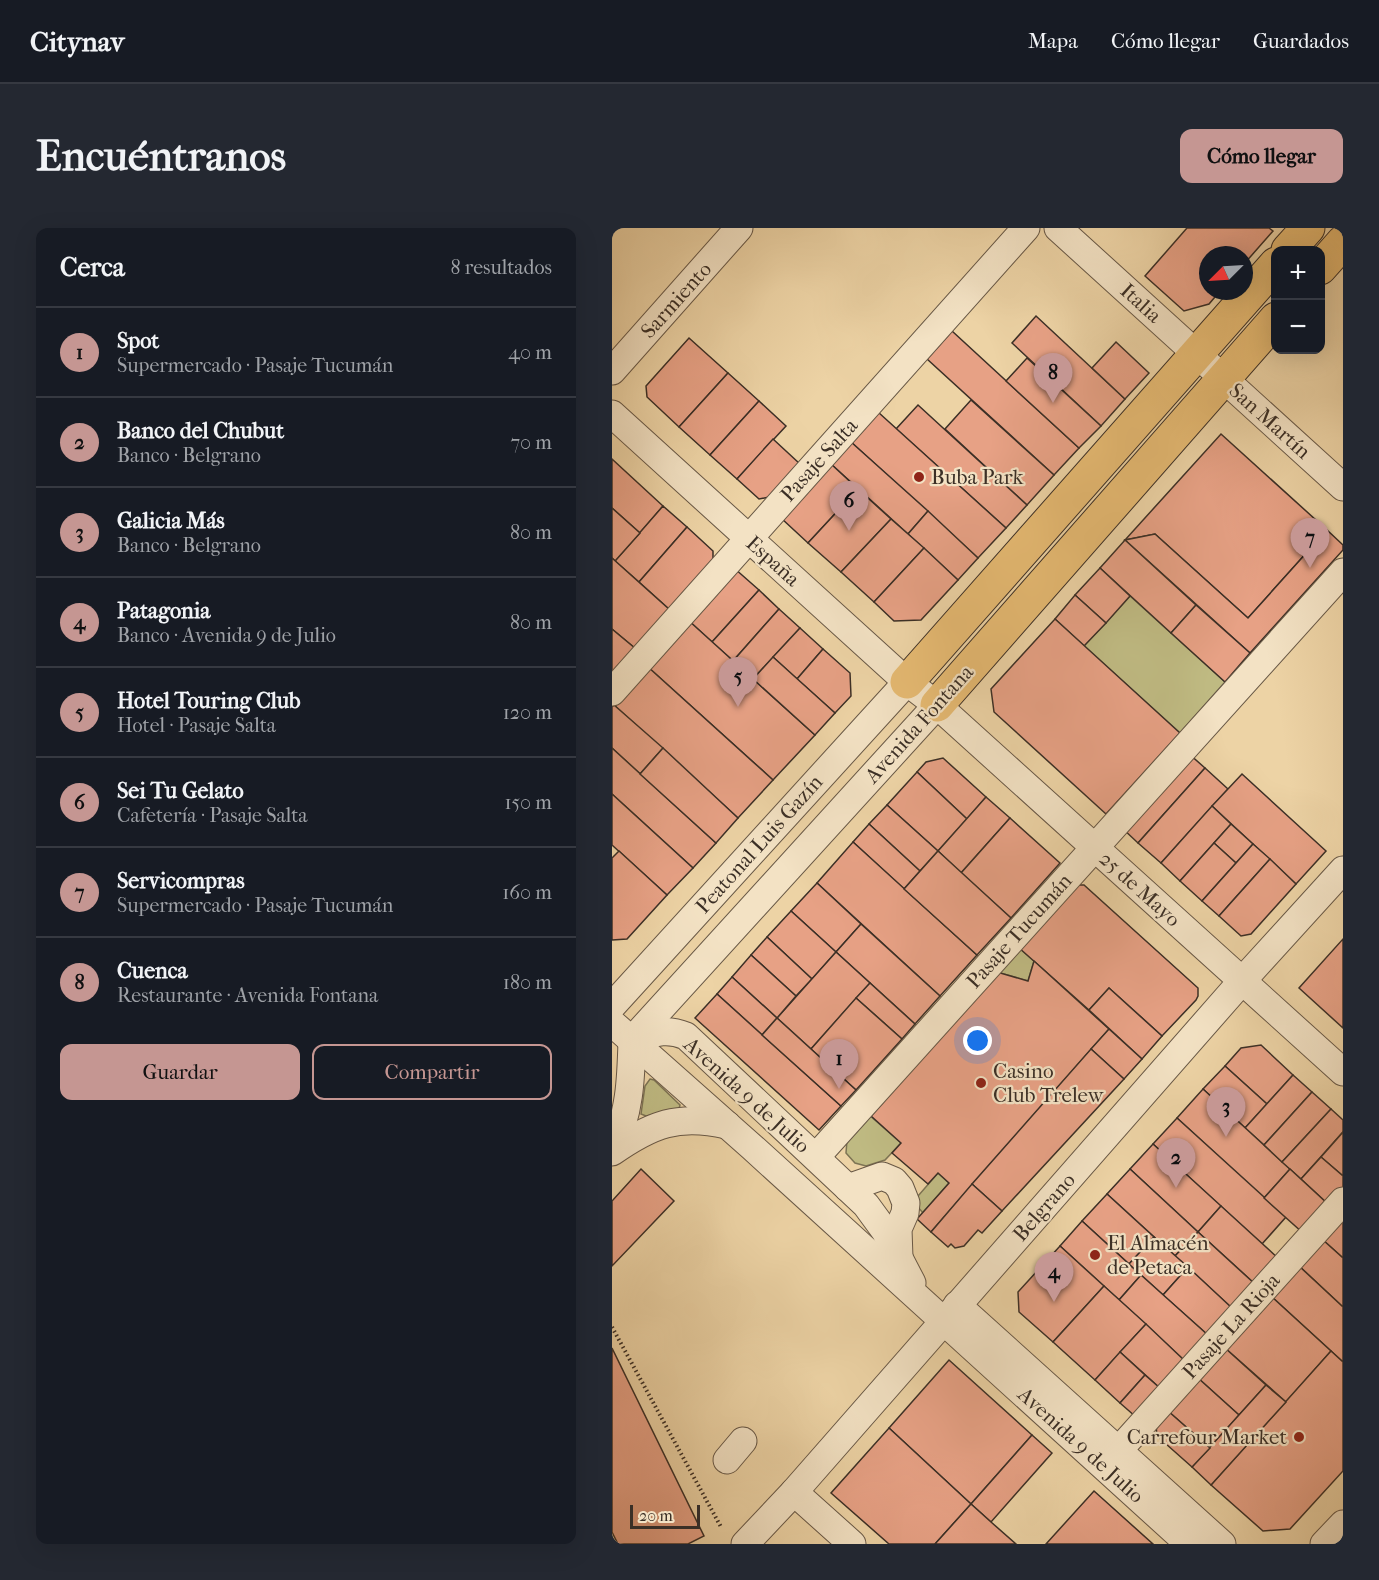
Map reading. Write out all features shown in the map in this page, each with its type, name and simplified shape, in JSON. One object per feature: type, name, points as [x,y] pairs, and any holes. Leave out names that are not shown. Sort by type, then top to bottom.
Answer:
[{"type":"main road","points":[[1292,246],[1308,228]]},
{"type":"main road","points":[[1325,262],[1343,242]]},
{"type":"main road","name":"Avenida Fontana","points":[[907,682],[1271,268]]},
{"type":"main road","name":"Avenida Fontana","points":[[937,705],[1271,324]]},
{"type":"street","name":"Sarmiento","points":[[612,371],[739,228]]},
{"type":"street","name":"Pasaje Salta","points":[[612,692],[1026,228]]},
{"type":"street","name":"Italia","points":[[1059,228],[1223,379]]},
{"type":"street","name":"San Martín","points":[[1223,379],[1343,487]]},
{"type":"street","name":"España","points":[[612,414],[907,682],[937,705]]},
{"type":"street","name":"Pasaje Tucumán","points":[[809,1151],[1095,848],[1343,572]]},
{"type":"street","name":"Peatonal Luis Gazín","points":[[612,1006],[907,682]]},
{"type":"street","name":"25 de Mayo","points":[[937,705],[1343,1072]]},
{"type":"street","name":"Avenida Fontana","points":[[622,1032],[937,705]]},
{"type":"street","name":"Belgrano","points":[[745,1544],[794,1492],[1242,981],[1343,870]]},
{"type":"street","name":"Avenida 9 de Julio","points":[[622,1032],[673,1030],[686,1036],[848,1188],[876,1218],[919,1298]]},
{"type":"street","name":"Avenida 9 de Julio","points":[[622,1032],[919,1298],[950,1313],[1118,1451],[1222,1544]]},
{"type":"street","points":[[612,1151],[621,1133],[628,1107],[631,1081],[622,1032]]},
{"type":"street","name":"Avenida 9 de Julio","points":[[612,1151],[638,1136],[671,1122],[704,1120],[727,1125]]},
{"type":"street","points":[[752,1147],[809,1151]]},
{"type":"street","points":[[848,1188],[882,1176],[894,1181],[900,1188],[906,1203],[905,1213],[897,1229],[899,1259]]},
{"type":"street","name":"Pasaje La Rioja","points":[[1118,1451],[1343,1201]]},
{"type":"street","name":"Avenida 9 de Julio","points":[[950,1313],[1190,1544]]},
{"type":"street","points":[[794,1492],[852,1544]]},
{"type":"street","points":[[1324,1544],[1343,1524]]},
{"type":"path","points":[[612,1327],[722,1527]]},
{"type":"shaded area","points":[[1130,596],[1225,682],[1180,733],[1084,646]]},
{"type":"shaded area","points":[[1018,947],[1034,961],[1028,981],[997,972]]},
{"type":"shaded area","points":[[650,1079],[654,1080],[680,1105],[679,1109],[646,1116],[641,1114],[645,1086]]},
{"type":"shaded area","points":[[868,1114],[901,1143],[885,1160],[866,1166],[855,1163],[846,1153],[847,1140]]},
{"type":"shaded area","points":[[938,1173],[949,1183],[923,1213],[918,1207],[918,1196]]},
{"type":"building","points":[[1187,228],[1269,228],[1273,231],[1253,254],[1253,246],[1199,246],[1199,300],[1212,300],[1209,304],[1184,311],[1145,276]]},
{"type":"building","points":[[1036,316],[1125,399],[1101,426],[1012,343]]},
{"type":"building","points":[[952,331],[1079,448],[1054,475],[927,359]]},
{"type":"building","points":[[689,338],[728,373],[679,427],[647,397],[646,386]]},
{"type":"building","points":[[1116,342],[1149,373],[1125,399],[1092,368]]},
{"type":"building","points":[[1027,358],[1101,426],[1079,448],[1006,381]]},
{"type":"building","points":[[728,373],[759,401],[710,455],[679,427]]},
{"type":"building","points":[[971,400],[1054,475],[1027,505],[945,429]]},
{"type":"building","points":[[759,401],[786,426],[737,479],[710,455]]},
{"type":"building","points":[[918,405],[1027,505],[1006,528],[896,429]]},
{"type":"building","name":"Buba Park","points":[[878,412],[1006,528],[978,558],[851,442]]},
{"type":"building","points":[[1221,434],[1327,530],[1248,618],[1155,534],[1125,540]]},
{"type":"building","points":[[773,439],[800,464],[769,497],[759,499],[737,479]]},
{"type":"building","points":[[851,442],[928,511],[908,534],[831,464]]},
{"type":"building","points":[[612,459],[663,506],[640,533],[612,508]]},
{"type":"building","points":[[831,464],[858,489],[808,543],[781,518]]},
{"type":"building","points":[[858,489],[891,519],[841,572],[808,543]]},
{"type":"building","points":[[663,506],[687,527],[639,582],[615,561]]},
{"type":"building","points":[[612,508],[640,533],[615,561],[612,558]]},
{"type":"building","points":[[928,511],[978,558],[958,580],[908,534]]},
{"type":"building","points":[[891,519],[924,548],[874,602],[841,572]]},
{"type":"building","points":[[687,527],[713,551],[713,561],[670,610],[639,582]]},
{"type":"building","points":[[1327,530],[1343,545],[1343,550],[1250,653],[1125,540],[1155,534],[1248,618]]},
{"type":"building","points":[[1125,540],[1196,605],[1171,633],[1100,568]]},
{"type":"building","points":[[924,548],[958,580],[921,620],[894,621],[874,602]]},
{"type":"building","points":[[612,558],[670,610],[636,649],[612,629]]},
{"type":"building","points":[[734,568],[759,590],[712,642],[688,620]]},
{"type":"building","points":[[1100,568],[1130,596],[1106,623],[1075,595]]},
{"type":"building","points":[[759,590],[779,609],[733,661],[712,642]]},
{"type":"building","points":[[1075,595],[1106,623],[1084,646],[1055,619]]},
{"type":"building","points":[[1196,605],[1250,653],[1225,682],[1171,633]]},
{"type":"building","points":[[779,609],[800,628],[753,679],[733,661]]},
{"type":"building","points":[[1055,619],[1180,733],[1106,814],[994,712],[991,689]]},
{"type":"building","points":[[688,620],[815,735],[773,780],[648,667]]},
{"type":"building","points":[[800,628],[823,649],[797,679],[773,657]]},
{"type":"building","points":[[612,629],[636,649],[612,676]]},
{"type":"building","points":[[823,649],[850,673],[851,696],[835,713],[797,679]]},
{"type":"building","points":[[773,657],[835,713],[815,735],[753,679]]},
{"type":"building","points":[[648,667],[773,780],[738,818],[614,705]]},
{"type":"building","points":[[614,705],[663,748],[640,774],[612,748],[612,707]]},
{"type":"building","points":[[612,748],[716,843],[693,868],[612,794]]},
{"type":"building","points":[[663,748],[738,818],[716,843],[640,774]]},
{"type":"building","points":[[1188,753],[1205,768],[1138,843],[1121,827]]},
{"type":"building","points":[[943,758],[986,797],[967,819],[917,772],[926,762]]},
{"type":"building","points":[[1205,768],[1228,789],[1161,863],[1138,843]]},
{"type":"building","points":[[917,772],[967,819],[938,851],[887,805]]},
{"type":"building","points":[[1242,774],[1326,851],[1296,884],[1212,806]]},
{"type":"building","points":[[612,794],[693,868],[667,895],[612,845]]},
{"type":"building","points":[[986,797],[1010,818],[961,873],[938,851]]},
{"type":"building","points":[[887,805],[938,851],[920,871],[869,824]]},
{"type":"building","points":[[1212,806],[1231,824],[1180,881],[1161,863]]},
{"type":"building","points":[[1010,818],[1060,863],[1011,918],[961,873]]},
{"type":"building","points":[[869,824],[920,871],[904,889],[853,842]]},
{"type":"building","points":[[1231,824],[1253,844],[1236,863],[1214,843]]},
{"type":"building","points":[[853,842],[977,955],[940,996],[817,883]]},
{"type":"building","points":[[1214,843],[1236,863],[1202,901],[1180,881]]},
{"type":"building","points":[[1253,844],[1270,859],[1219,916],[1202,901]]},
{"type":"building","points":[[619,851],[667,895],[627,939],[612,940],[612,858]]},
{"type":"building","points":[[938,851],[1011,918],[977,955],[904,889]]},
{"type":"building","points":[[1270,859],[1296,884],[1251,934],[1241,936],[1219,916]]},
{"type":"building","points":[[817,883],[861,924],[836,952],[791,911]]},
{"type":"building","points":[[1073,885],[1084,885],[1198,988],[1196,1000],[1162,1036],[1109,988],[1089,1010],[1018,947]]},
{"type":"building","points":[[791,911],[836,952],[812,979],[767,937]]},
{"type":"building","points":[[861,924],[940,996],[915,1024],[836,952]]},
{"type":"building","points":[[767,937],[812,979],[796,996],[751,955]]},
{"type":"building","points":[[1343,939],[1343,1028],[1299,988]]},
{"type":"building","points":[[836,952],[870,983],[811,1049],[777,1018]]},
{"type":"building","points":[[751,955],[796,996],[777,1018],[732,977]]},
{"type":"building","name":"Casino Club Trelew","points":[[1034,961],[1109,1029],[931,1232],[917,1219],[949,1183],[938,1173],[928,1184],[892,1153],[901,1143],[871,1116],[997,972],[1028,981]]},
{"type":"building","points":[[732,977],[777,1018],[762,1035],[717,994]]},
{"type":"building","points":[[870,983],[915,1024],[902,1039],[856,998]]},
{"type":"building","points":[[1109,988],[1162,1036],[1142,1059],[1089,1010]]},
{"type":"building","points":[[717,994],[841,1106],[819,1130],[695,1018]]},
{"type":"building","points":[[856,998],[902,1039],[856,1090],[811,1049]]},
{"type":"building","points":[[777,1018],[856,1090],[841,1106],[762,1035]]},
{"type":"building","points":[[1109,1029],[1142,1059],[1124,1079],[1091,1049]]},
{"type":"building","points":[[1261,1045],[1293,1075],[1267,1104],[1225,1066],[1241,1048]]},
{"type":"building","points":[[1091,1049],[1124,1079],[1002,1211],[972,1184]]},
{"type":"building","points":[[1225,1066],[1267,1104],[1245,1128],[1203,1089]]},
{"type":"building","points":[[1293,1075],[1312,1092],[1264,1145],[1245,1128]]},
{"type":"building","points":[[1203,1089],[1290,1169],[1264,1198],[1177,1118]]},
{"type":"building","points":[[1312,1092],[1331,1109],[1282,1162],[1264,1145]]},
{"type":"building","points":[[1331,1109],[1343,1120],[1343,1132],[1301,1179],[1282,1162]]},
{"type":"building","points":[[1177,1118],[1286,1217],[1262,1244],[1153,1144]]},
{"type":"building","points":[[1343,1132],[1343,1176],[1321,1157]]},
{"type":"building","points":[[1153,1144],[1221,1206],[1198,1232],[1130,1169]]},
{"type":"building","points":[[1321,1157],[1343,1176],[1343,1189],[1329,1205],[1301,1179]]},
{"type":"building","points":[[641,1169],[674,1201],[612,1266],[612,1201]]},
{"type":"building","points":[[1130,1169],[1198,1232],[1175,1256],[1107,1194]]},
{"type":"building","points":[[1290,1169],[1329,1205],[1303,1233],[1264,1198]]},
{"type":"building","points":[[972,1184],[1002,1211],[982,1233],[978,1230],[964,1246],[955,1248],[951,1244],[948,1247],[931,1232]]},
{"type":"building","points":[[1107,1194],[1154,1237],[1129,1264],[1082,1221]]},
{"type":"building","points":[[1221,1206],[1279,1259],[1256,1285],[1198,1232]]},
{"type":"building","points":[[1343,1218],[1343,1258],[1323,1240]]},
{"type":"building","name":"El Almacén de Petaca","points":[[1082,1221],[1141,1275],[1119,1300],[1060,1246]]},
{"type":"building","points":[[1198,1232],[1256,1285],[1233,1309],[1175,1256]]},
{"type":"building","points":[[1154,1237],[1188,1267],[1163,1295],[1129,1264]]},
{"type":"building","points":[[1323,1240],[1343,1258],[1343,1307],[1299,1266]]},
{"type":"building","points":[[1060,1246],[1104,1286],[1053,1342],[1019,1312],[1018,1292]]},
{"type":"building","points":[[1299,1266],[1343,1307],[1343,1362],[1272,1297]]},
{"type":"building","points":[[1188,1267],[1233,1309],[1209,1336],[1163,1295]]},
{"type":"building","points":[[1141,1275],[1209,1336],[1186,1362],[1119,1300]]},
{"type":"building","points":[[1104,1286],[1146,1324],[1095,1380],[1053,1342]]},
{"type":"building","points":[[1272,1297],[1331,1351],[1286,1402],[1225,1348]]},
{"type":"building","points":[[1146,1324],[1186,1362],[1161,1389],[1120,1352]]},
{"type":"building","points":[[612,1348],[704,1536],[688,1544],[618,1544],[612,1532]]},
{"type":"building","points":[[1225,1348],[1266,1385],[1239,1415],[1198,1378]]},
{"type":"building","name":"Carrefour Market","points":[[1331,1351],[1343,1362],[1343,1471],[1290,1529],[1263,1531],[1211,1485]]},
{"type":"building","points":[[1120,1352],[1145,1375],[1120,1403],[1095,1380]]},
{"type":"building","points":[[949,1360],[1032,1435],[971,1504],[889,1428]]},
{"type":"building","points":[[1145,1375],[1161,1389],[1136,1417],[1120,1403]]},
{"type":"building","points":[[1198,1378],[1239,1415],[1210,1448],[1168,1411]]},
{"type":"building","points":[[1266,1385],[1286,1402],[1211,1485],[1192,1467]]},
{"type":"building","points":[[1168,1411],[1210,1448],[1192,1467],[1157,1436],[1156,1425]]},
{"type":"building","points":[[889,1428],[971,1504],[935,1544],[889,1544],[831,1493]]},
{"type":"building","points":[[1032,1435],[1052,1453],[991,1522],[971,1504]]},
{"type":"building","points":[[1094,1491],[1153,1544],[1046,1544]]},
{"type":"building","points":[[971,1504],[991,1522],[1016,1544],[935,1544]]},
{"type":"place","name":"Cuenca","points":[[1053,403]]},
{"type":"place","name":"Buba Park","points":[[919,477]]},
{"type":"place","name":"Sei Tu Gelato","points":[[849,531]]},
{"type":"place","name":"Servicompras","points":[[1310,568]]},
{"type":"place","name":"Hotel Touring Club","points":[[738,707]]},
{"type":"place","name":"Casino Club Trelew","points":[[981,1083]]},
{"type":"place","name":"Spot","points":[[839,1089]]},
{"type":"place","name":"Galicia Más","points":[[1226,1137]]},
{"type":"place","name":"Banco del Chubut","points":[[1176,1188]]},
{"type":"place","name":"El Almacén de Petaca","points":[[1095,1255]]},
{"type":"place","name":"Patagonia","points":[[1054,1302]]},
{"type":"place","name":"Carrefour Market","points":[[1299,1437]]}]
